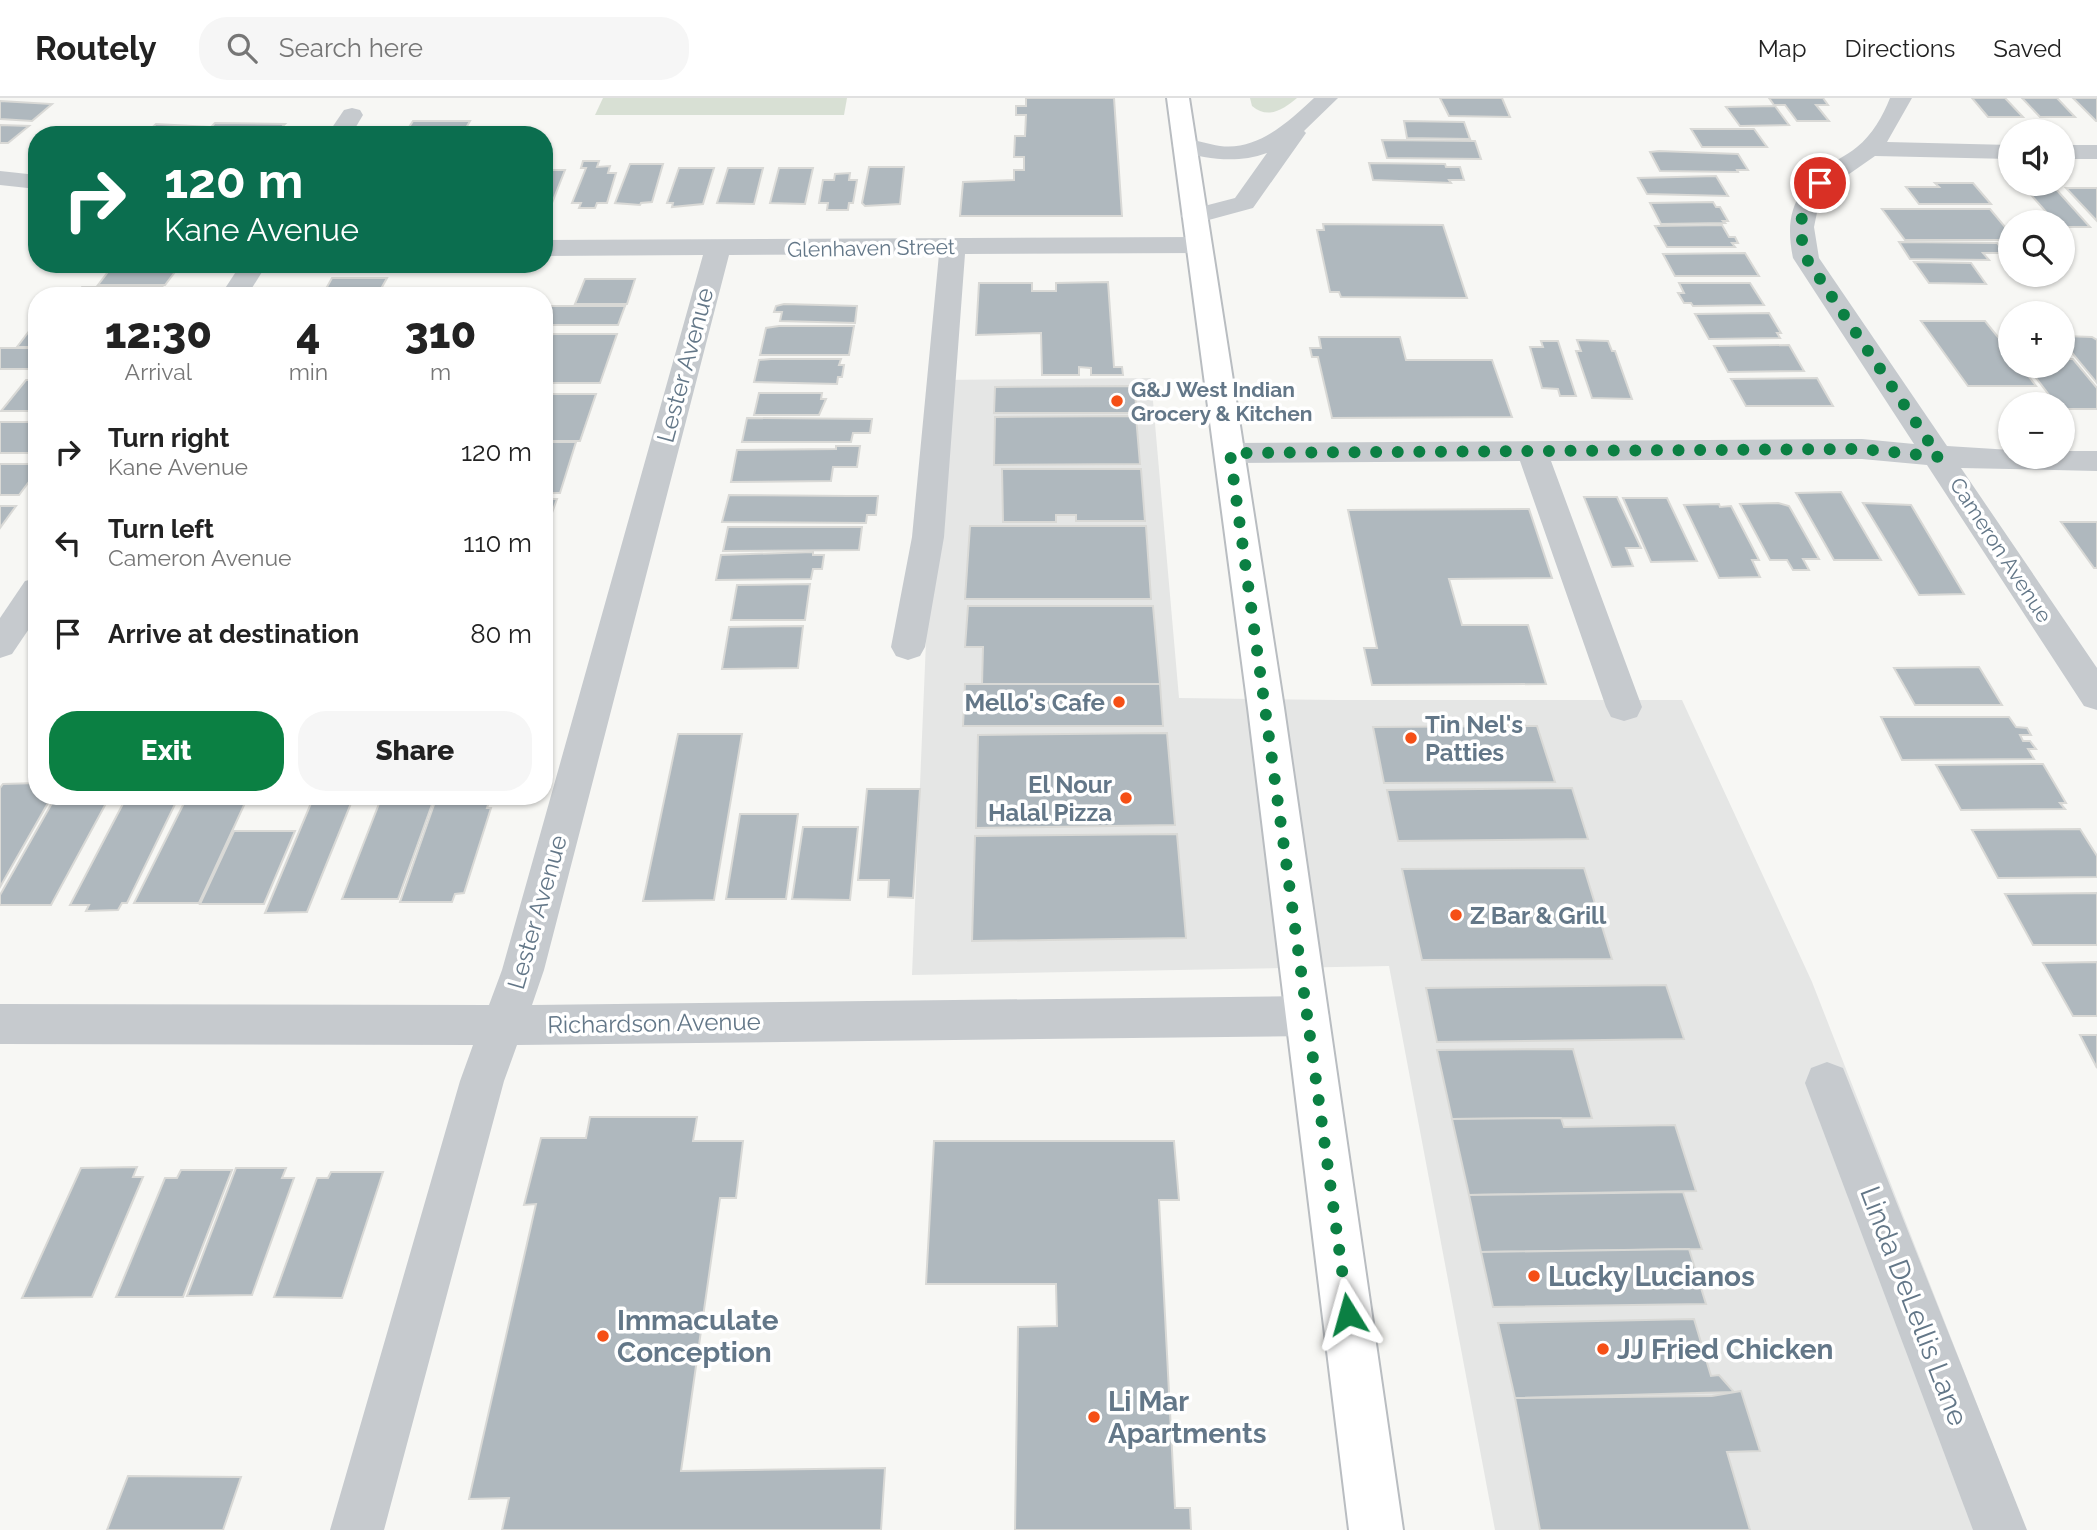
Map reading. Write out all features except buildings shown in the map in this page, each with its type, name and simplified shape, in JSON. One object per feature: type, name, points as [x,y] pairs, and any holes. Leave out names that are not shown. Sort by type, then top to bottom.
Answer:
[{"type":"main road","points":[[1178,98],[1308,1016],[1376,1530]]},
{"type":"street","points":[[1185,146],[1227,154],[1261,149],[1303,119],[1326,98]]},
{"type":"street","name":"Cameron Avenue","points":[[1901,98],[1869,149],[1820,183],[1807,201],[1801,217],[1800,234],[1806,258],[2097,696]]},
{"type":"street","points":[[1194,216],[1244,203],[1275,163],[1303,119]]},
{"type":"street","points":[[1869,149],[1998,152]]},
{"type":"street","points":[[2075,152],[2097,152]]},
{"type":"street","points":[[0,178],[28,181]]},
{"type":"street","name":"Glenhaven Street","points":[[553,248],[717,250],[1199,245]]},
{"type":"street","points":[[908,647],[928,544],[953,247]]},
{"type":"street","name":"Lester Avenue","points":[[357,1530],[482,1081],[523,970],[717,250]]},
{"type":"street","points":[[1230,453],[1862,449],[1939,457],[2097,461]]},
{"type":"street","points":[[1532,451],[1624,706]]},
{"type":"street","points":[[0,645],[28,603]]},
{"type":"street","name":"Richardson Avenue","points":[[0,1024],[502,1025],[1308,1016]]},
{"type":"street","name":"Linda DeLellis Lane","points":[[1827,1083],[2000,1530]]},
{"type":"shaded area","points":[[603,98],[847,98],[844,115],[595,115]]},
{"type":"shaded area","points":[[1250,98],[1297,98],[1287,106],[1270,113],[1252,106]]},
{"type":"shaded area","points":[[1151,378],[1179,698],[1682,700],[1812,982],[2026,1530],[1495,1530],[1389,966],[912,975],[937,380]]},
{"type":"place","name":"G&J West Indian Grocery & Kitchen","points":[[1117,401]]},
{"type":"place","name":"Mello's Cafe","points":[[1119,702]]},
{"type":"place","name":"Tin Nel's Patties","points":[[1411,738]]},
{"type":"place","name":"El Nour Halal Pizza","points":[[1126,798]]},
{"type":"place","name":"Z Bar & Grill","points":[[1456,915]]},
{"type":"place","name":"Lucky Lucianos","points":[[1534,1276]]},
{"type":"place","name":"Immaculate Conception","points":[[603,1336]]},
{"type":"place","name":"JJ Fried Chicken","points":[[1603,1349]]},
{"type":"place","name":"Li Mar Apartments","points":[[1094,1417]]},
{"type":"route","points":[[1348,1314],[1230,453],[1862,449],[1939,457],[1806,258],[1800,234],[1801,217],[1807,201],[1820,183]]}]
